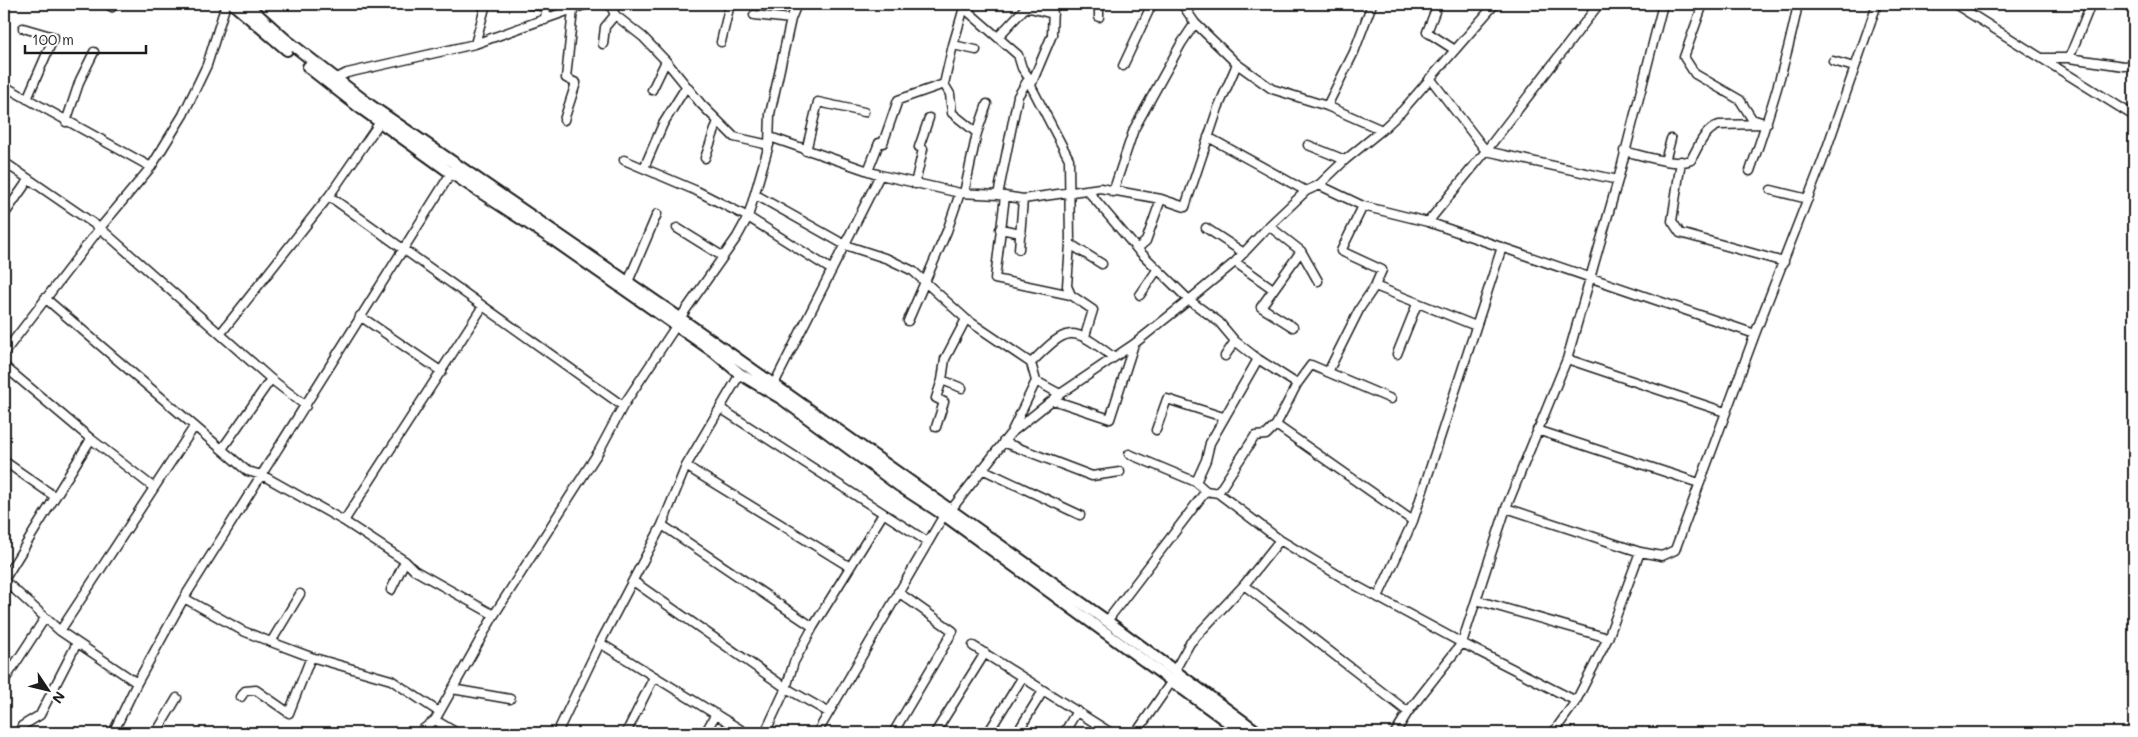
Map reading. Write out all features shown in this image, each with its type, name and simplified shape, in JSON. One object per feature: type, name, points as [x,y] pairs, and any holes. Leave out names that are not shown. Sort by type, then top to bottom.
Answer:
[{"type":"main road","points":[[233,4],[330,84],[380,122],[628,282],[740,374],[782,398],[898,485],[947,513],[1107,621],[1123,639],[1172,681],[1244,733]]},
{"type":"main road","points":[[246,4],[285,39],[334,78],[454,169],[552,239],[774,384],[947,513],[1123,639],[1175,670],[1259,733]]},
{"type":"street","points":[[107,4],[112,7],[115,4]]},
{"type":"street","points":[[4,353],[100,228],[151,167],[172,131],[184,115],[207,65],[226,4]]},
{"type":"street","points":[[475,44],[486,4]]},
{"type":"street","points":[[529,4],[546,7],[545,20]]},
{"type":"street","points":[[334,78],[347,73],[475,44],[587,4]]},
{"type":"street","points":[[610,4],[615,15],[643,37],[666,61],[686,87],[734,137],[769,141],[915,184],[962,193],[1001,195],[1023,199],[1100,188],[1113,192],[1161,199],[1185,207],[1208,137],[1237,64]]},
{"type":"street","points":[[721,42],[730,4]]},
{"type":"street","points":[[418,733],[437,716],[494,615],[599,451],[623,406],[748,218],[756,195],[769,141],[770,114],[791,19],[797,4]]},
{"type":"street","points":[[1053,4],[1052,35],[1030,82],[1018,96],[1001,195],[995,279],[1072,295],[1093,310],[1085,336]]},
{"type":"street","points":[[1099,4],[1099,17]]},
{"type":"street","points":[[1123,66],[1152,4]]},
{"type":"street","points":[[1182,4],[1195,23],[1237,64],[1272,89],[1327,106],[1382,130]]},
{"type":"street","points":[[1327,106],[1354,52],[1372,4]]},
{"type":"street","points":[[1438,4],[1427,32],[1455,50]]},
{"type":"street","points":[[1010,434],[1060,394],[1134,344],[1235,262],[1306,191],[1320,185],[1345,160],[1382,130],[1495,4]]},
{"type":"street","points":[[1428,222],[1486,151],[1598,4]]},
{"type":"street","points":[[1395,733],[1408,712],[1462,643],[1506,508],[1567,359],[1618,180],[1624,150],[1663,4]]},
{"type":"street","points":[[1703,4],[1684,57],[1689,67],[1696,74],[1740,100],[1752,118],[1767,124]]},
{"type":"street","points":[[1750,171],[1767,124],[1798,4]]},
{"type":"street","points":[[1506,508],[1640,552],[1662,556],[1675,550],[1725,412],[1808,199],[1877,4]]},
{"type":"street","points":[[1958,4],[2134,116]]},
{"type":"street","points":[[2069,58],[2091,4]]},
{"type":"street","points":[[977,133],[952,113],[950,94],[944,84],[964,6],[1018,55],[1022,68],[1068,158],[1070,244],[1067,286],[1072,295]]},
{"type":"street","points":[[998,37],[1026,6],[1053,14]]},
{"type":"street","points":[[564,120],[576,83],[566,78],[573,10]]},
{"type":"street","points":[[603,44],[606,28],[615,15]]},
{"type":"street","points":[[754,15],[791,19]]},
{"type":"street","points":[[1113,192],[1134,129],[1180,44],[1195,23]]},
{"type":"street","points":[[23,28],[54,37],[27,99]]},
{"type":"street","points":[[953,45],[976,50]]},
{"type":"street","points":[[66,122],[80,80],[94,52]]},
{"type":"street","points":[[2042,58],[2069,58],[2124,66],[2134,65]]},
{"type":"street","points":[[652,90],[666,61]]},
{"type":"street","points":[[1833,61],[1854,67]]},
{"type":"street","points":[[1430,78],[1486,151],[1618,180]]},
{"type":"street","points":[[868,171],[878,143],[883,143],[898,100],[944,84]]},
{"type":"street","points":[[4,86],[66,122],[151,167]]},
{"type":"street","points":[[644,168],[663,124],[686,87]]},
{"type":"street","points":[[806,151],[818,102],[864,112]]},
{"type":"street","points":[[908,321],[962,193],[977,133],[987,104]]},
{"type":"street","points":[[915,184],[923,149],[918,147],[929,118]]},
{"type":"street","points":[[705,158],[718,121]]},
{"type":"street","points":[[222,333],[329,196],[380,122]]},
{"type":"street","points":[[1624,150],[1665,161],[1687,162],[1691,160],[1708,131],[1713,127],[1719,125],[1767,124]]},
{"type":"street","points":[[1208,137],[1306,191]]},
{"type":"street","points":[[1665,161],[1671,139]]},
{"type":"street","points":[[1308,145],[1345,160]]},
{"type":"street","points":[[624,160],[697,191],[748,218],[832,270]]},
{"type":"street","points":[[1681,161],[1672,221],[1680,233],[1784,262]]},
{"type":"street","points":[[4,162],[100,228],[222,333],[271,379],[306,406]]},
{"type":"street","points":[[114,733],[137,683],[184,598],[454,169]]},
{"type":"street","points":[[774,384],[880,175]]},
{"type":"street","points":[[4,215],[29,179]]},
{"type":"street","points":[[1320,185],[1364,206],[1428,222],[1755,334]]},
{"type":"street","points":[[1087,190],[1138,250],[1189,300],[1219,322],[1235,341],[1297,384]]},
{"type":"street","points":[[1771,190],[1808,199]]},
{"type":"street","points":[[756,195],[845,245],[888,259],[913,271],[966,319],[1031,363],[1036,381],[1010,434],[947,513],[928,542],[817,733]]},
{"type":"street","points":[[329,196],[623,406]]},
{"type":"street","points":[[1019,249],[1023,199]]},
{"type":"street","points":[[1138,250],[1146,241],[1161,199]]},
{"type":"street","points":[[1328,372],[1360,308],[1376,286],[1382,270],[1341,251],[1364,206]]},
{"type":"street","points":[[628,282],[657,214]]},
{"type":"street","points":[[1269,226],[1301,252],[1318,281]]},
{"type":"street","points":[[677,228],[722,256]]},
{"type":"street","points":[[1206,228],[1244,252]]},
{"type":"street","points":[[1000,229],[1021,233]]},
{"type":"street","points":[[1070,244],[1102,264]]},
{"type":"street","points":[[1378,598],[1413,521],[1502,247]]},
{"type":"street","points":[[1293,328],[1261,307],[1272,289],[1301,252]]},
{"type":"street","points":[[1235,262],[1272,289]]},
{"type":"street","points":[[1140,295],[1157,270]]},
{"type":"street","points":[[1376,286],[1476,326]]},
{"type":"street","points":[[45,298],[194,428],[247,471],[262,475],[344,520],[405,561],[414,570],[494,615]]},
{"type":"street","points":[[1397,354],[1417,304]]},
{"type":"street","points":[[344,520],[442,372],[483,306]]},
{"type":"street","points":[[360,316],[442,372]]},
{"type":"street","points":[[936,427],[944,402],[936,398],[942,380],[945,360],[966,319]]},
{"type":"street","points":[[1031,363],[1055,339],[1063,335],[1085,336],[1113,357]]},
{"type":"street","points":[[1226,356],[1235,341]]},
{"type":"street","points":[[1053,400],[1110,419],[1134,344]]},
{"type":"street","points":[[1196,482],[1206,460],[1210,443],[1258,358]]},
{"type":"street","points":[[1567,359],[1725,412]]},
{"type":"street","points":[[1218,493],[1255,436],[1266,435],[1276,426],[1297,384],[1311,365],[1391,399]]},
{"type":"street","points":[[4,366],[91,439],[153,487]]},
{"type":"street","points":[[557,733],[600,643],[662,525],[686,466],[740,374]]},
{"type":"street","points":[[222,449],[271,379]]},
{"type":"street","points":[[942,380],[962,388]]},
{"type":"street","points":[[1036,381],[1060,394]]},
{"type":"street","points":[[1156,430],[1167,399],[1224,417]]},
{"type":"street","points":[[720,408],[928,542]]},
{"type":"street","points":[[1276,426],[1413,521]]},
{"type":"street","points":[[60,631],[153,487],[194,428]]},
{"type":"street","points":[[1537,430],[1699,483]]},
{"type":"street","points":[[91,439],[54,496],[4,580],[60,631],[137,683]]},
{"type":"street","points":[[1004,442],[1092,476],[1120,472]]},
{"type":"street","points":[[1129,454],[1196,482],[1206,492],[1218,493],[1280,540],[1378,598],[1576,701]]},
{"type":"street","points":[[4,461],[54,496]]},
{"type":"street","points":[[686,466],[850,568]]},
{"type":"street","points":[[982,469],[1080,515]]},
{"type":"street","points":[[1107,621],[1206,492]]},
{"type":"street","points":[[765,733],[786,688],[794,662],[813,627],[883,514]]},
{"type":"street","points":[[662,525],[813,627]]},
{"type":"street","points":[[1175,670],[1190,643],[1244,585],[1280,540]]},
{"type":"street","points":[[1553,733],[1576,701],[1608,638],[1640,552]]},
{"type":"street","points":[[391,590],[405,561]]},
{"type":"street","points":[[633,581],[786,688],[828,712]]},
{"type":"street","points":[[1244,585],[1408,712]]},
{"type":"street","points":[[893,733],[953,631],[898,592]]},
{"type":"street","points":[[271,642],[300,594]]},
{"type":"street","points":[[184,598],[243,631],[311,657],[390,680],[457,733]]},
{"type":"street","points":[[1476,600],[1608,638]]},
{"type":"street","points":[[4,681],[45,618]]},
{"type":"street","points":[[19,733],[22,726],[40,715],[78,642]]},
{"type":"street","points":[[600,643],[746,733]]},
{"type":"street","points":[[973,646],[1111,733]]},
{"type":"street","points":[[936,733],[985,653]]},
{"type":"street","points":[[241,697],[245,691],[256,690],[289,713],[311,657]]},
{"type":"street","points":[[626,733],[654,677]]},
{"type":"street","points":[[988,733],[1022,678]]},
{"type":"street","points":[[1136,733],[1172,681]]},
{"type":"street","points":[[452,689],[510,699]]},
{"type":"street","points":[[1016,733],[1043,691]]},
{"type":"street","points":[[156,733],[177,698]]},
{"type":"street","points":[[1064,733],[1077,712]]},
{"type":"street","points":[[705,733],[716,714]]},
{"type":"street","points":[[1094,733],[1099,725]]}]
